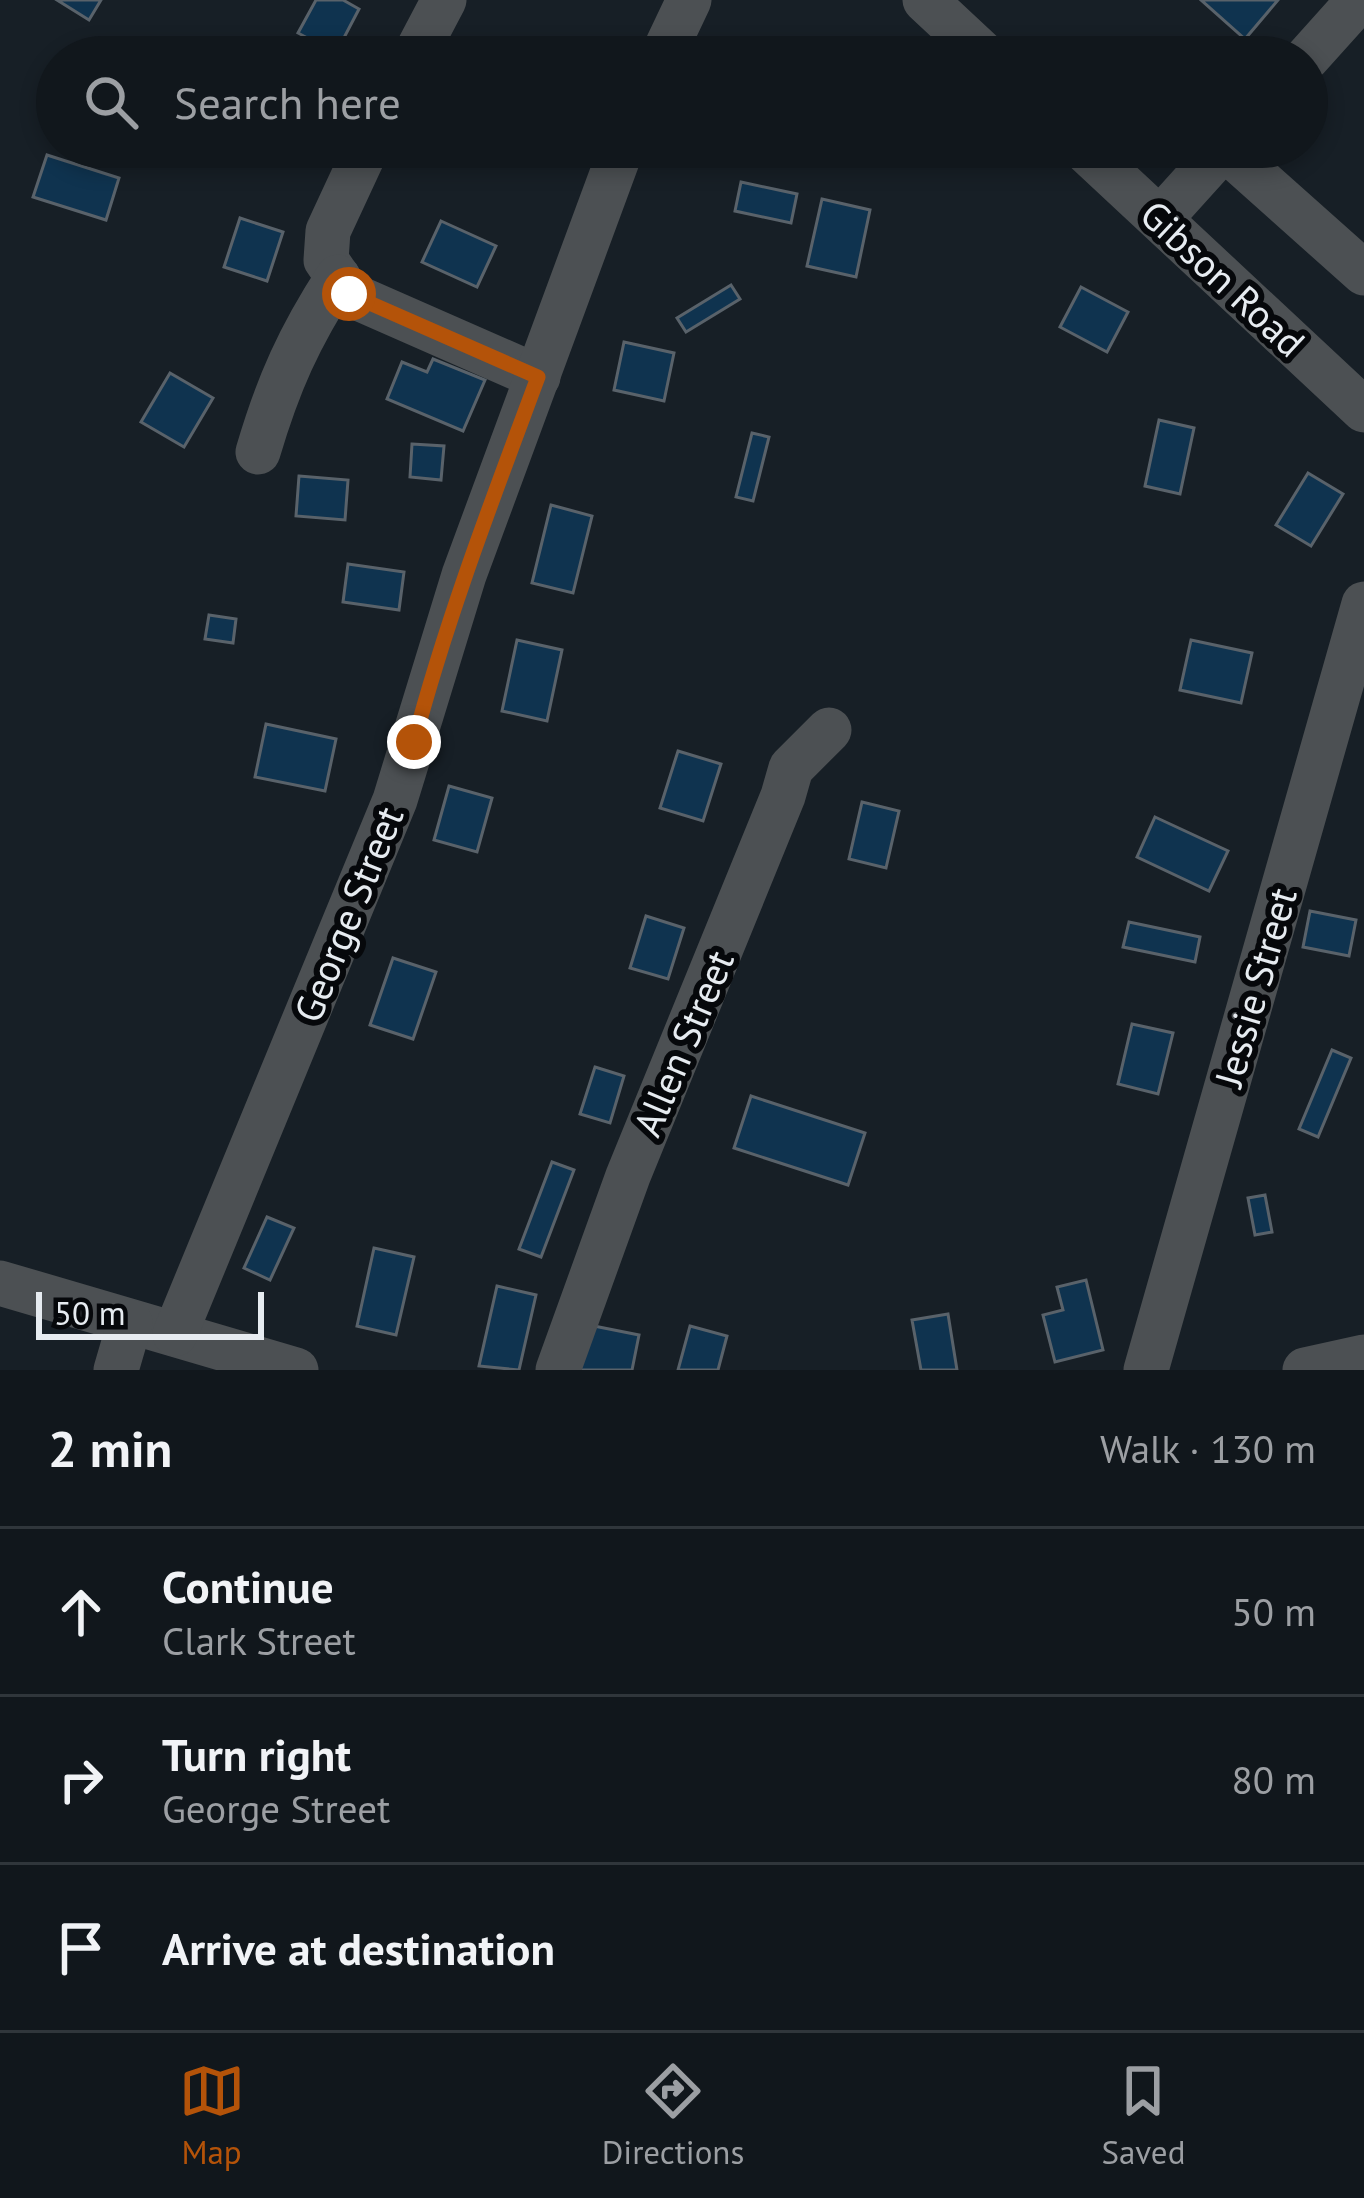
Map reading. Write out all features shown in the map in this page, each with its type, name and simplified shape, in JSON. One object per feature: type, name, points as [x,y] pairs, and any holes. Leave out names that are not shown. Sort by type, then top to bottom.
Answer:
[{"type":"street","points":[[425,36],[444,0]]},
{"type":"street","points":[[672,36],[689,0]]},
{"type":"street","points":[[925,0],[964,36]]},
{"type":"street","points":[[1327,36],[1359,0]]},
{"type":"street","points":[[357,168],[328,231],[326,260],[349,294],[538,377]]},
{"type":"street","name":"George Street","points":[[176,1334],[395,800],[443,637],[614,168]]},
{"type":"street","name":"Gibson Road","points":[[1105,168],[1364,410]]},
{"type":"street","points":[[1160,219],[1207,168]]},
{"type":"street","points":[[1247,168],[1364,273]]},
{"type":"street","points":[[257,452],[300,335],[338,277]]},
{"type":"street","name":"Jessie Street","points":[[1146,1370],[1364,604]]},
{"type":"street","name":"Allen Street","points":[[558,1370],[628,1176],[791,768],[829,730]]},
{"type":"street","points":[[0,1283],[296,1370]]},
{"type":"street","points":[[116,1370],[130,1322]]},
{"type":"street","points":[[1306,1370],[1364,1357]]},
{"type":"building","points":[[57,0],[101,0],[89,20]]},
{"type":"building","points":[[316,0],[343,0],[359,9],[345,36],[298,33]]},
{"type":"building","points":[[1201,0],[1278,0],[1248,36],[1242,36]]},
{"type":"building","points":[[43,168],[88,168],[119,178],[106,220],[33,197]]},
{"type":"building","points":[[741,182],[797,194],[791,223],[735,211]]},
{"type":"building","points":[[822,199],[870,210],[856,277],[807,266]]},
{"type":"building","points":[[240,218],[283,232],[267,281],[224,267]]},
{"type":"building","points":[[441,221],[496,246],[477,287],[422,262]]},
{"type":"building","points":[[731,285],[740,299],[686,332],[677,318]]},
{"type":"building","points":[[1081,287],[1128,312],[1107,352],[1060,327]]},
{"type":"building","points":[[624,342],[674,353],[664,401],[614,390]]},
{"type":"building","points":[[433,359],[485,380],[463,431],[387,399],[402,362],[427,372]]},
{"type":"building","points":[[170,373],[213,398],[184,447],[141,422]]},
{"type":"building","points":[[1159,420],[1194,428],[1180,494],[1145,486]]},
{"type":"building","points":[[752,433],[769,437],[753,501],[736,497]]},
{"type":"building","points":[[412,444],[444,446],[441,480],[410,477]]},
{"type":"building","points":[[1308,473],[1343,494],[1311,546],[1276,525]]},
{"type":"building","points":[[299,476],[348,480],[345,520],[296,516]]},
{"type":"building","points":[[551,505],[592,516],[573,593],[532,583]]},
{"type":"building","points":[[348,564],[404,572],[399,610],[343,602]]},
{"type":"building","points":[[209,615],[236,619],[233,643],[205,639]]},
{"type":"building","points":[[517,640],[562,650],[547,721],[502,711]]},
{"type":"building","points":[[1191,640],[1252,653],[1241,703],[1180,690]]},
{"type":"building","points":[[266,724],[336,739],[325,791],[255,777]]},
{"type":"building","points":[[678,751],[721,764],[703,821],[660,808]]},
{"type":"building","points":[[449,786],[492,798],[477,852],[434,840]]},
{"type":"building","points":[[862,802],[899,811],[886,868],[849,859]]},
{"type":"building","points":[[1155,817],[1228,851],[1209,891],[1137,857]]},
{"type":"building","points":[[1310,911],[1356,920],[1349,956],[1303,947]]},
{"type":"building","points":[[646,916],[684,928],[668,979],[630,968]]},
{"type":"building","points":[[1129,922],[1200,937],[1195,962],[1123,947]]},
{"type":"building","points":[[393,958],[436,972],[413,1039],[370,1025]]},
{"type":"building","points":[[1132,1024],[1173,1033],[1158,1094],[1118,1084]]},
{"type":"building","points":[[1332,1050],[1351,1058],[1318,1137],[1299,1129]]},
{"type":"building","points":[[595,1067],[624,1076],[610,1123],[580,1114]]},
{"type":"building","points":[[751,1096],[865,1133],[848,1185],[734,1148]]},
{"type":"building","points":[[552,1162],[574,1170],[541,1257],[519,1249]]},
{"type":"building","points":[[1265,1195],[1272,1232],[1255,1235],[1248,1198]]},
{"type":"building","points":[[267,1217],[294,1228],[270,1280],[244,1268]]},
{"type":"building","points":[[374,1248],[414,1257],[396,1335],[357,1326]]},
{"type":"building","points":[[1086,1280],[1103,1350],[1055,1362],[1043,1315],[1063,1310],[1057,1287]]},
{"type":"building","points":[[497,1286],[536,1295],[519,1370],[479,1366]]},
{"type":"building","points":[[948,1314],[957,1370],[921,1370],[912,1320]]},
{"type":"building","points":[[589,1325],[639,1335],[632,1370],[580,1370]]},
{"type":"building","points":[[690,1326],[727,1336],[718,1370],[678,1370]]},
{"type":"route","points":[[349,294],[538,377],[464,575],[414,742]]}]
